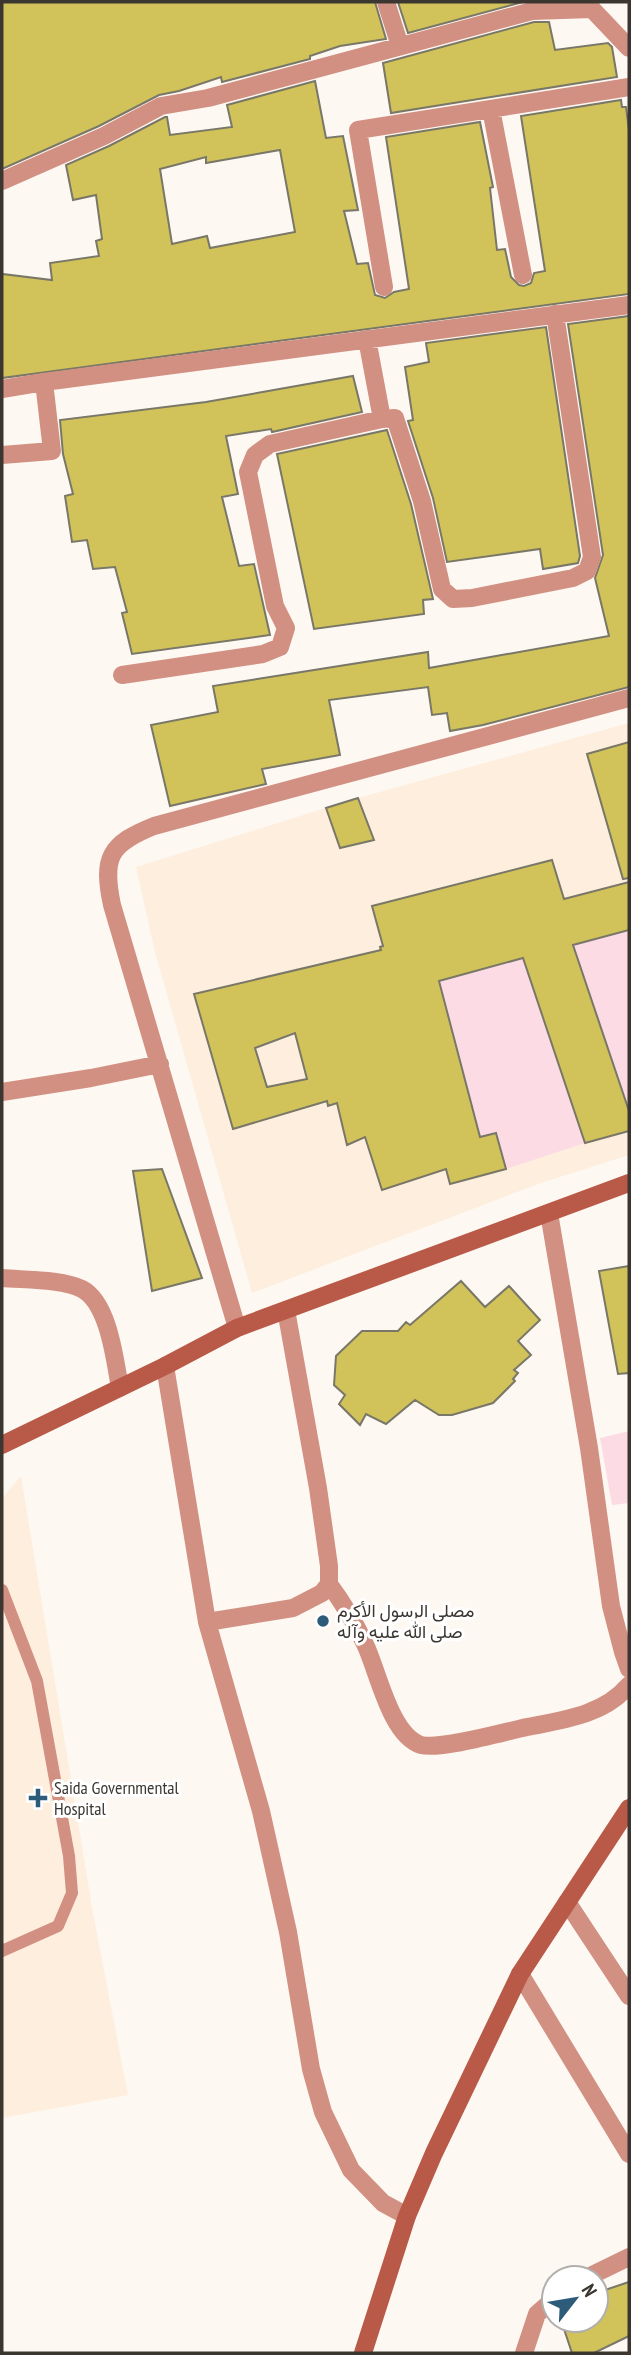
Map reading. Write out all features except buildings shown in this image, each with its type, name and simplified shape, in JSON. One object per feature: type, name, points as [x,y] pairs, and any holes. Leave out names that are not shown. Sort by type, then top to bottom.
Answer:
[{"type":"street","points":[[386,2],[400,46]]},
{"type":"street","points":[[2,181],[104,136],[161,106],[208,98],[532,11],[598,8],[629,48]]},
{"type":"street","points":[[384,287],[358,130],[629,87]]},
{"type":"street","points":[[491,109],[523,275]]},
{"type":"street","points":[[2,389],[629,305]]},
{"type":"street","points":[[122,675],[263,654],[280,647],[286,628],[275,607],[248,472],[255,454],[270,444],[395,418],[422,500],[442,589],[453,599],[472,598],[573,578],[586,571],[592,558],[555,314]]},
{"type":"street","points":[[367,339],[382,419]]},
{"type":"street","points":[[2,455],[52,451],[44,382]]},
{"type":"street","points":[[237,1328],[112,905],[107,879],[110,857],[129,836],[154,826],[629,698]]},
{"type":"street","points":[[2,1092],[160,1064]]},
{"type":"street","points":[[2,1445],[237,1328],[629,1184]]},
{"type":"street","points":[[549,1213],[589,1448],[611,1606],[629,1669]]},
{"type":"street","points":[[2,1278],[65,1284],[82,1289],[95,1299],[112,1345],[120,1388]]},
{"type":"street","points":[[286,1310],[318,1488],[328,1556],[329,1584],[367,1648],[400,1727],[413,1741],[421,1745],[467,1740],[586,1714],[611,1701],[629,1685]]},
{"type":"street","points":[[165,1366],[207,1622],[261,1811],[288,1932],[311,2069],[323,2112],[351,2170],[383,2203],[407,2216]]},
{"type":"street","points":[[207,1622],[293,1608],[322,1593],[329,1584]]},
{"type":"street","points":[[363,2353],[407,2216],[434,2153],[520,1974],[629,1808]]},
{"type":"street","points":[[567,1902],[629,1996]]},
{"type":"street","points":[[520,1974],[629,2154]]},
{"type":"street","points":[[610,2266],[629,2257]]},
{"type":"street","points":[[524,2353],[540,2312]]},
{"type":"lane","points":[[2,1590],[37,1681],[69,1856],[72,1893],[58,1926],[2,1951]]},
{"type":"shaded area","points":[[629,723],[629,1155],[541,1183],[252,1293],[155,952],[136,867],[358,798]]},
{"type":"shaded area","points":[[629,930],[629,1111],[573,945]]},
{"type":"shaded area","points":[[523,958],[585,1143],[506,1169],[496,1134],[480,1137],[439,981]]},
{"type":"shaded area","points":[[629,1431],[629,1503],[612,1505],[600,1438]]},
{"type":"shaded area","name":"Saida Governmental Hospital","points":[[21,1476],[93,1913],[128,2095],[2,2118],[2,1498]]},
{"type":"place","name":"مصلى الرسول الأكرم صلى الله عليه وآله","points":[[323,1621]]},
{"type":"place","name":"Saida Governmental Hospital","points":[[38,1798]]}]
